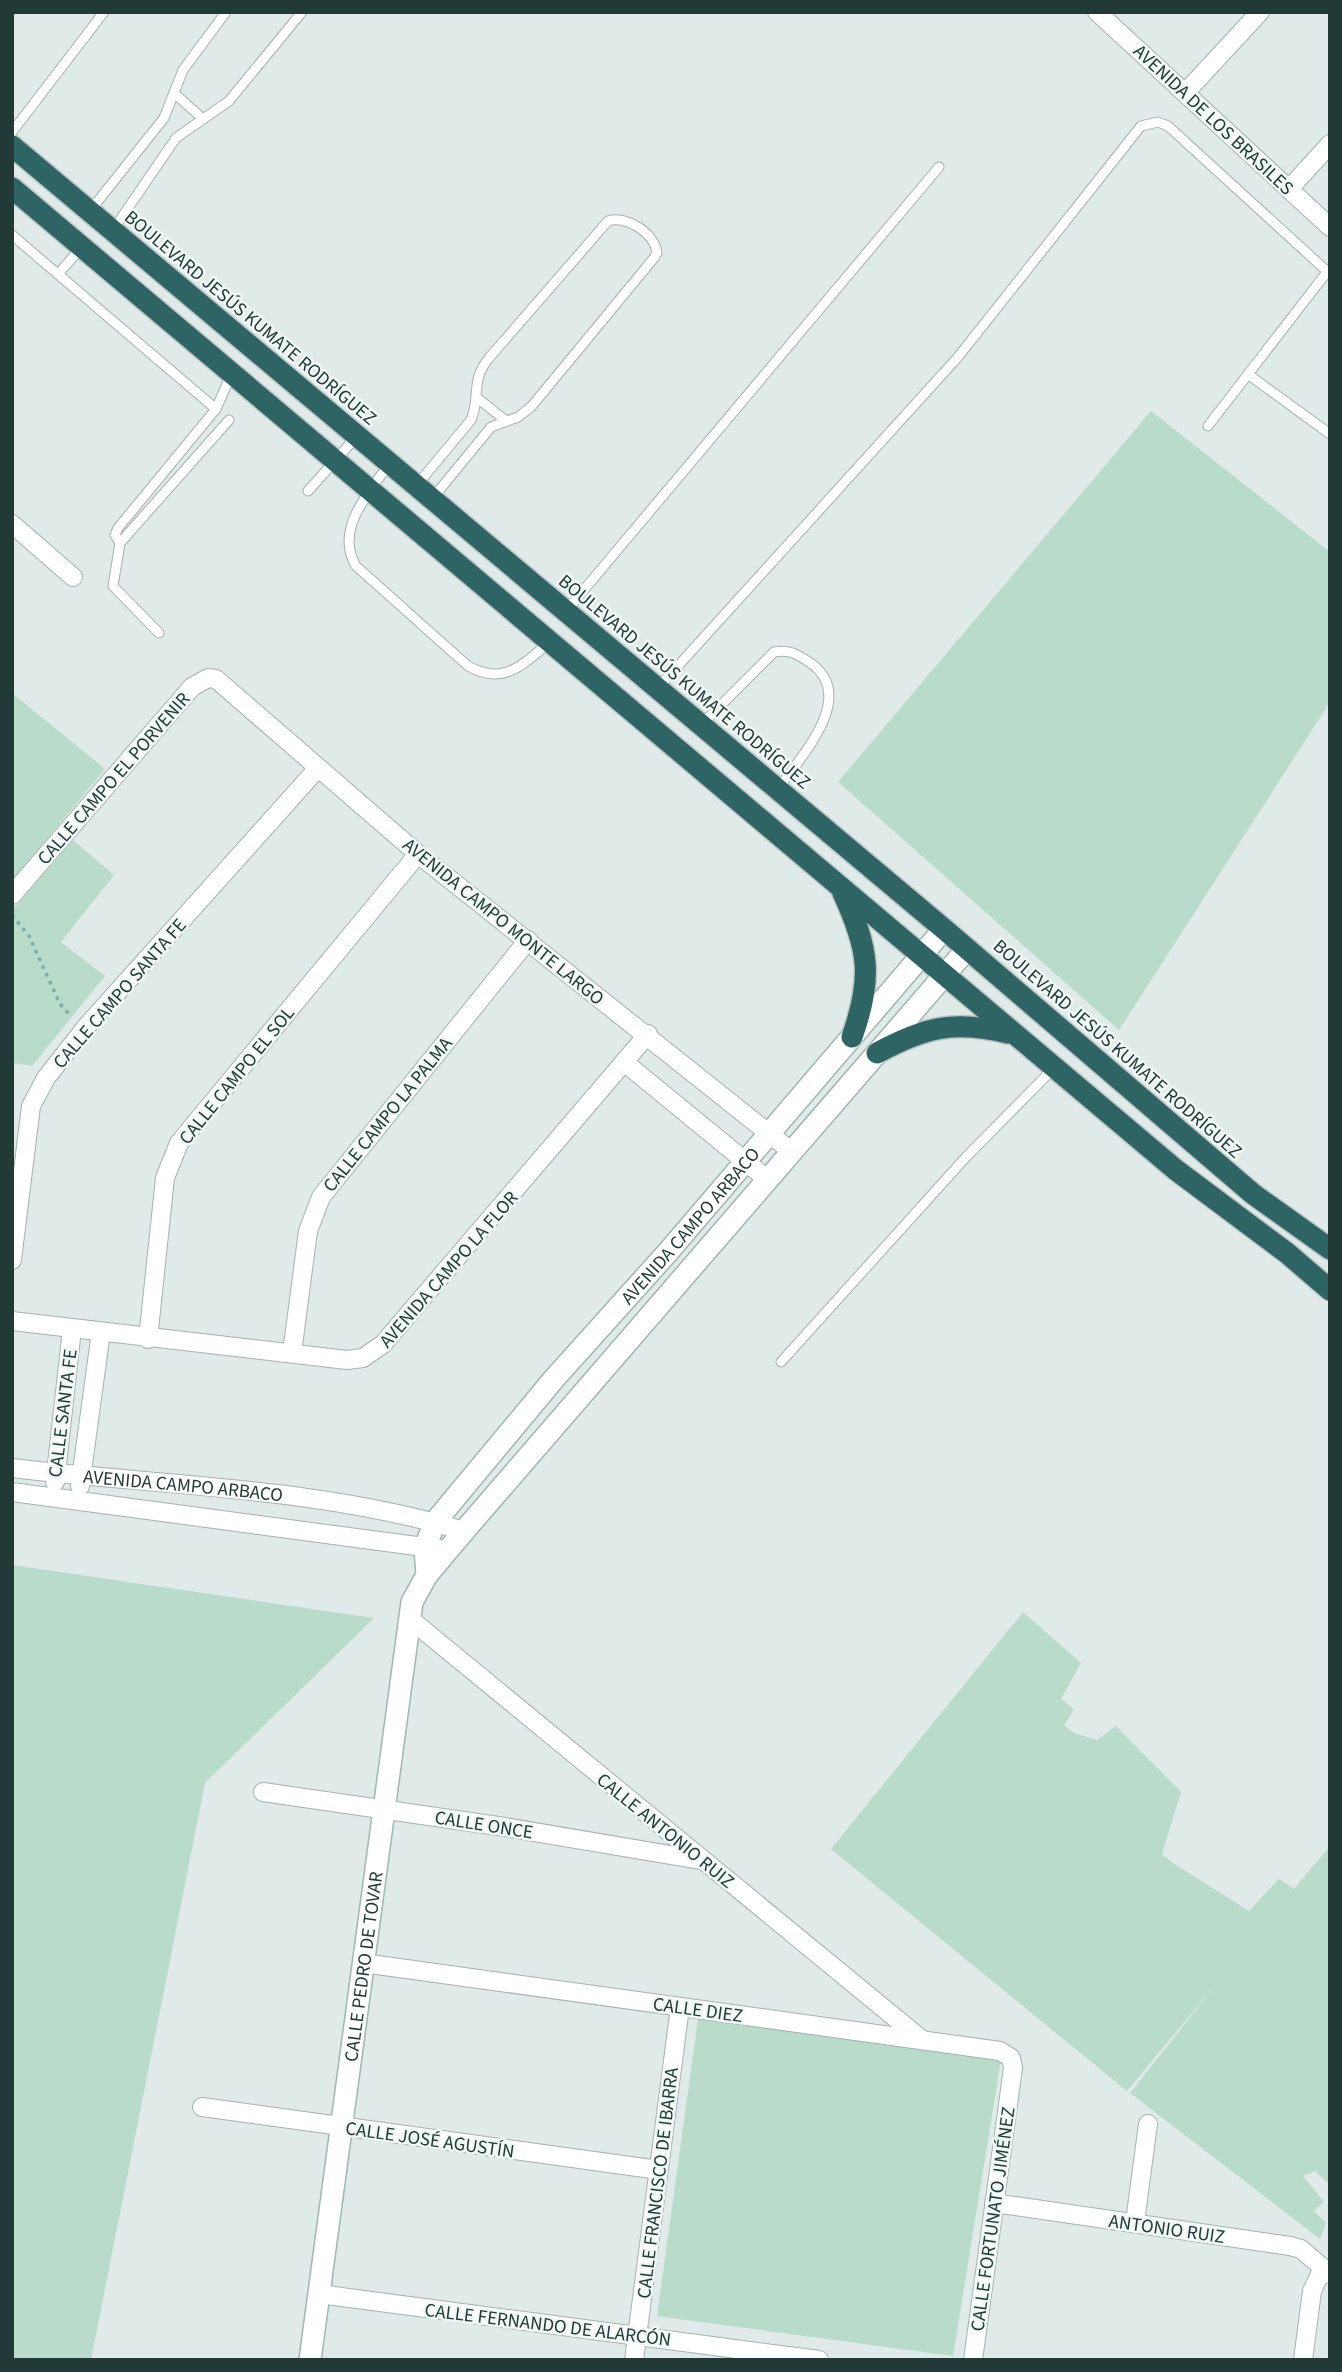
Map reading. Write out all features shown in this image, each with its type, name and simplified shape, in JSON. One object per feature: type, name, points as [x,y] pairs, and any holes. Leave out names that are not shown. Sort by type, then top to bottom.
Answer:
[{"type":"highway","name":"BOULEVARD JESÚS KUMATE RODRÍGUEZ","points":[[12,146],[944,929],[1253,1194],[1330,1249]]},
{"type":"highway","points":[[12,188],[1014,1035],[1176,1170],[1287,1253],[1330,1290]]},
{"type":"highway","points":[[841,888],[861,932],[867,973],[863,1006],[852,1037]]},
{"type":"highway","points":[[877,1053],[908,1037],[952,1026],[977,1026],[1014,1035]]},
{"type":"street","name":"AVENIDA DE LOS BRASILES","points":[[1097,12],[1330,227]]},
{"type":"street","points":[[1185,93],[1260,12]]},
{"type":"street","points":[[1289,189],[1330,144]]},
{"type":"street","points":[[12,524],[73,577]]},
{"type":"street","name":"CALLE CAMPO EL PORVENIR","points":[[12,895],[192,687],[208,678],[223,682]]},
{"type":"street","name":"AVENIDA CAMPO MONTE LARGO","points":[[223,682],[418,854],[792,1151]]},
{"type":"street","name":"CALLE CAMPO SANTA FE","points":[[12,1260],[31,1106],[46,1078],[86,1027],[318,768]]},
{"type":"street","name":"CALLE CAMPO EL SOL","points":[[148,1339],[165,1178],[179,1143],[418,854]]},
{"type":"street","name":"AVENIDA CAMPO ARBACO","points":[[425,1547],[435,1522],[553,1380],[746,1161],[944,929]]},
{"type":"street","name":"CALLE CAMPO LA PALMA","points":[[292,1353],[308,1231],[321,1197],[528,940]]},
{"type":"street","name":"AVENIDA CAMPO ARBACO","points":[[12,1492],[449,1551],[942,974],[967,949]]},
{"type":"street","name":"AVENIDA CAMPO LA FLOR","points":[[12,1321],[148,1339],[347,1360],[363,1358],[377,1350],[468,1248],[648,1034]]},
{"type":"street","points":[[624,1062],[768,1180]]},
{"type":"street","name":"CALLE SANTA FE","points":[[52,1497],[72,1329]]},
{"type":"street","name":"CALLE SANTA FE","points":[[77,1500],[101,1332]]},
{"type":"street","name":"AVENIDA CAMPO ARBACO","points":[[12,1468],[291,1497],[435,1522],[464,1531]]},
{"type":"street","points":[[425,1547],[427,1575]]},
{"type":"street","points":[[427,1575],[449,1551]]},
{"type":"street","name":"CALLE PEDRO DE TOVAR","points":[[310,2360],[412,1602],[427,1575]]},
{"type":"street","name":"CALLE ANTONIO RUIZ","points":[[410,1619],[922,2040]]},
{"type":"street","name":"CALLE ONCE","points":[[263,1792],[704,1861]]},
{"type":"street","name":"CALLE DIEZ","points":[[363,1963],[1000,2051],[1011,2059],[1012,2077]]},
{"type":"street","name":"CALLE FRANCISCO DE IBARRA","points":[[634,2360],[680,2007]]},
{"type":"street","name":"CALLE FORTUNATO JIMÉNEZ","points":[[973,2360],[1012,2077]]},
{"type":"street","name":"CALLE JOSÉ AGUSTÍN","points":[[202,2107],[659,2170]]},
{"type":"street","points":[[1135,2222],[1148,2124]]},
{"type":"street","name":"ANTONIO RUIZ","points":[[994,2203],[1290,2246],[1301,2249],[1326,2271]]},
{"type":"street","points":[[1303,2360],[1312,2291],[1326,2271]]},
{"type":"street","name":"CALLE FERNANDO DE ALARCÓN","points":[[319,2294],[819,2360]]},
{"type":"lane","points":[[12,132],[104,12]]},
{"type":"lane","points":[[90,211],[164,118],[183,71],[226,12]]},
{"type":"lane","points":[[113,230],[176,138],[217,111],[244,86],[302,12]]},
{"type":"lane","points":[[174,93],[203,118]]},
{"type":"lane","points":[[658,688],[940,377],[1141,126],[1158,122],[1168,126],[1328,273],[1208,426]]},
{"type":"lane","points":[[566,611],[939,167]]},
{"type":"lane","points":[[615,219],[627,220],[636,225],[655,243],[657,253],[654,258],[531,407],[492,427],[424,492],[471,420],[476,397],[475,386],[481,368],[601,228],[615,219]]},
{"type":"lane","points":[[12,235],[216,409]]},
{"type":"lane","points":[[58,274],[82,247]]},
{"type":"lane","points":[[120,542],[115,535],[118,528],[216,409],[232,374]]},
{"type":"lane","points":[[1249,375],[1330,434]]},
{"type":"lane","points":[[476,397],[505,420]]},
{"type":"lane","points":[[159,633],[113,586],[112,578],[120,542],[229,421]]},
{"type":"lane","points":[[308,491],[357,436]]},
{"type":"lane","points":[[390,463],[370,491],[348,532],[346,546],[356,566],[468,666],[491,676],[503,674],[527,662],[550,642]]},
{"type":"lane","points":[[701,725],[774,652],[792,652],[813,665],[825,677],[830,689],[828,710],[778,790]]},
{"type":"lane","points":[[780,1362],[967,1156],[1054,1068]]},
{"type":"path","points":[[12,915],[29,936],[60,1004],[86,1027]]},
{"type":"green space","points":[[1151,411],[1330,552],[1330,702],[1119,1030],[838,782]]},
{"type":"green space","points":[[12,693],[105,769],[12,881]]},
{"type":"green space","points":[[73,840],[114,875],[61,942],[105,976],[32,1066],[12,1063],[12,910]]},
{"type":"green space","points":[[12,1565],[374,1618],[205,1783],[91,2360],[12,2360]]},
{"type":"green space","points":[[1023,1612],[1081,1663],[1061,1699],[1074,1709],[1064,1725],[1074,1733],[1097,1740],[1116,1726],[1181,1792],[1162,1854],[1173,1863],[1249,1911],[1279,1879],[1294,1889],[1330,1846],[1330,2185],[1315,2171],[1303,2176],[1324,2202],[1314,2211],[1326,2223],[1320,2239],[1130,2093],[1218,1982],[1127,2091],[831,1849]]},
{"type":"green space","points":[[698,2019],[1001,2060],[953,2356],[657,2316]]}]
